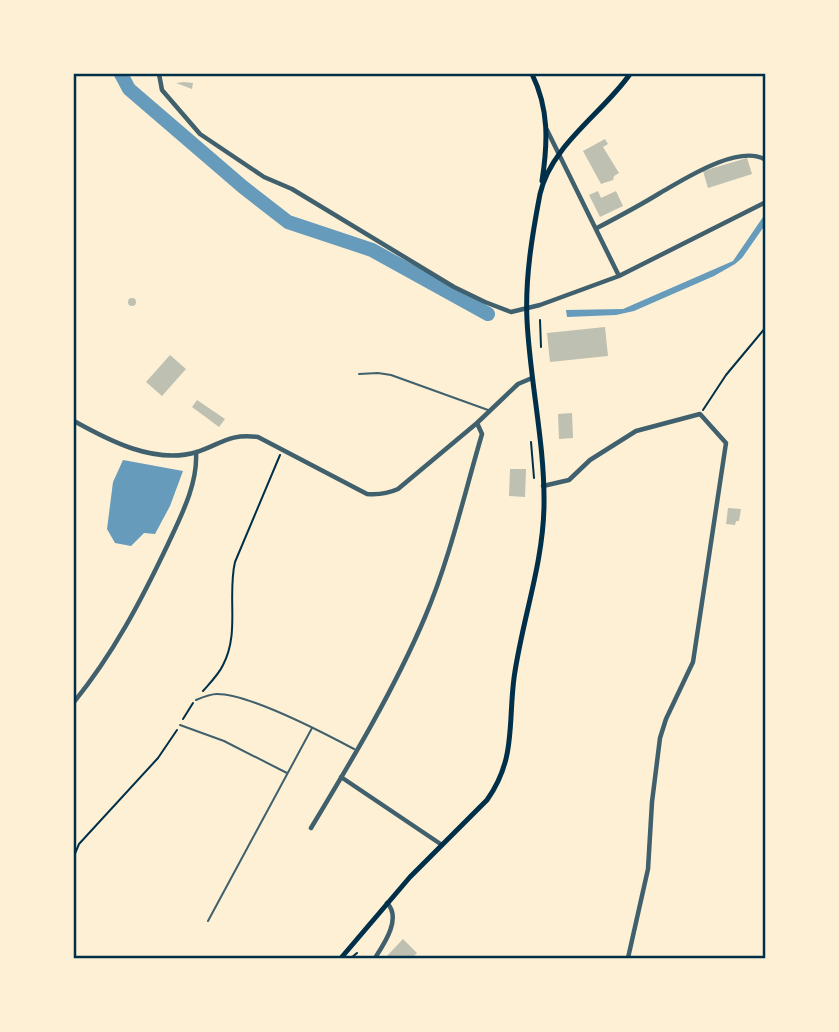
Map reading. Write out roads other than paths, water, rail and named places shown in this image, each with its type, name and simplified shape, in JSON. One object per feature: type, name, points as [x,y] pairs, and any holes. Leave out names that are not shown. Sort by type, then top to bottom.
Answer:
[{"type":"main road","points":[[341,958],[387,903],[487,800],[498,786],[508,758],[514,681],[541,547],[543,486],[527,309],[529,262],[542,184],[547,131],[541,96],[533,74]]},
{"type":"main road","points":[[542,184],[559,155],[613,97],[630,74]]},
{"type":"street","points":[[159,74],[162,90],[200,134],[264,177],[292,189],[454,287],[511,312],[527,309],[619,276],[765,202]]},
{"type":"street","points":[[547,131],[619,276]]},
{"type":"street","points":[[597,228],[690,174],[751,155],[765,160]]},
{"type":"street","points":[[74,421],[131,448],[174,455],[196,452],[225,438],[243,435],[258,437],[366,494],[387,494],[398,489],[477,423],[517,384],[532,378]]},
{"type":"street","points":[[543,486],[569,480],[590,460],[636,431],[700,414],[726,443],[693,662],[660,738],[652,802],[648,869],[628,958]]},
{"type":"street","points":[[311,828],[357,750],[407,656],[437,587],[482,434],[477,423]]},
{"type":"street","points":[[74,702],[91,681],[139,605],[180,516],[197,468],[196,452]]},
{"type":"street","points":[[341,777],[442,845]]},
{"type":"street","points":[[375,958],[392,923],[393,914],[387,903]]},
{"type":"lane","points":[[359,374],[391,375],[489,411]]},
{"type":"lane","points":[[196,700],[216,694],[234,696],[357,750]]},
{"type":"lane","points":[[180,725],[224,741],[287,773]]},
{"type":"lane","points":[[208,921],[312,728]]},
{"type":"water","points":[[765,214],[765,225],[742,258],[714,276],[634,311],[616,315],[567,317],[566,310],[623,309],[733,261]]},
{"type":"water","points":[[123,460],[183,471],[170,506],[155,534],[144,533],[131,546],[115,543],[107,529],[113,482]]},
{"type":"waterway","points":[[121,74],[129,89],[288,222],[372,250],[488,314]]}]
